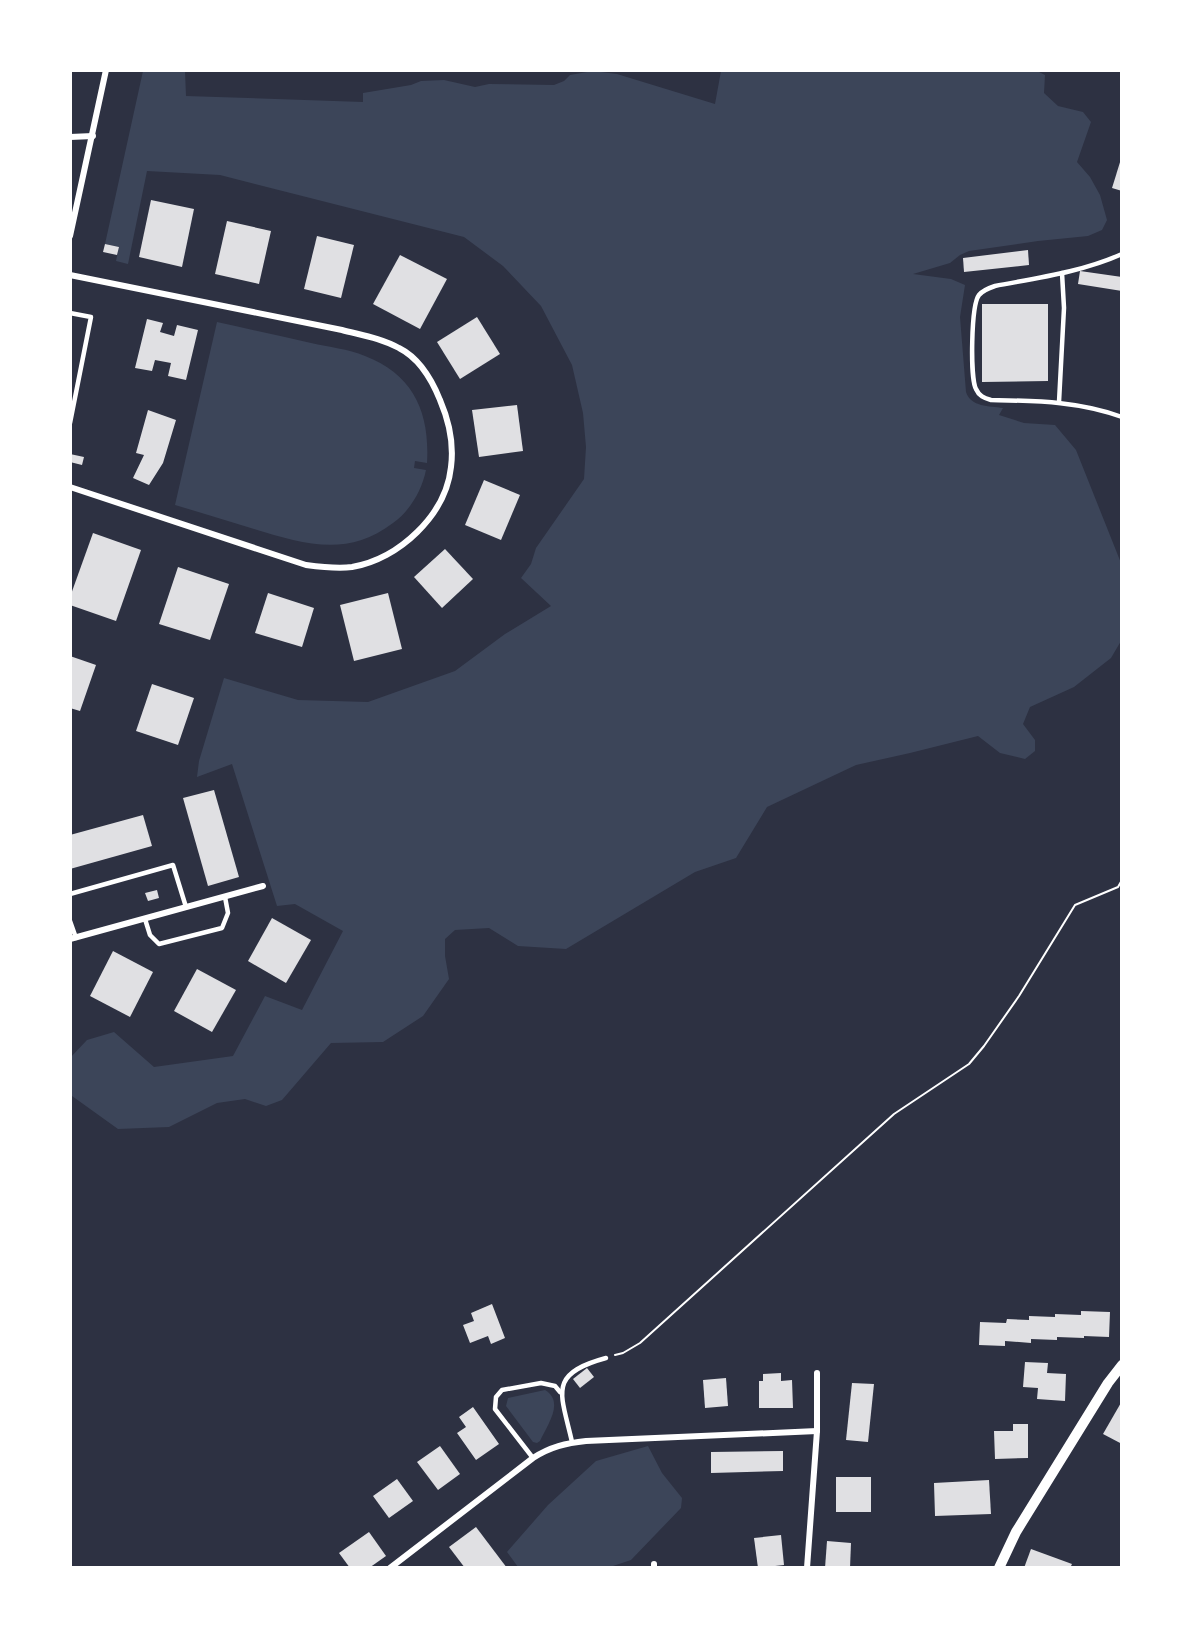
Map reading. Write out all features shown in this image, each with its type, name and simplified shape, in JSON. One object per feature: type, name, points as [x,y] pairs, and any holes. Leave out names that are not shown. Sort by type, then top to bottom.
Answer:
[{"type":"street","points":[[70,236],[106,70]]},
{"type":"street","points":[[70,137],[93,136]]},
{"type":"street","points":[[70,275],[342,330],[400,348],[425,371],[436,391],[443,407],[452,450],[445,492],[425,524],[396,549],[352,567],[306,565],[70,488]]},
{"type":"street","points":[[73,938],[263,886]]},
{"type":"street","points":[[999,1568],[1016,1532],[1108,1383],[1122,1365]]},
{"type":"street","points":[[807,1568],[817,1431],[817,1373]]},
{"type":"street","points":[[390,1568],[533,1458],[551,1448],[572,1442],[817,1431]]},
{"type":"lane","points":[[1122,254],[1062,273],[995,286],[986,290],[978,296],[975,303],[973,334],[974,387],[983,398],[1059,402],[1122,417]]},
{"type":"lane","points":[[1059,402],[1064,308],[1062,273]]},
{"type":"lane","points":[[70,313],[92,317],[70,423]]},
{"type":"lane","points":[[70,894],[173,864],[186,907]]},
{"type":"lane","points":[[145,919],[150,935],[159,944],[222,928],[228,913],[225,897]]},
{"type":"lane","points":[[70,921],[73,938]]},
{"type":"lane","points":[[560,1392],[573,1370],[606,1358]]},
{"type":"lane","points":[[533,1458],[495,1409],[496,1397],[502,1390],[541,1383],[555,1386],[560,1392],[572,1442]]},
{"type":"path","points":[[606,1358],[623,1353],[640,1343],[894,1114],[969,1064],[1020,996],[1075,905],[1118,887],[1122,880]]},
{"type":"shaded area","points":[[1035,70],[1045,75],[1044,93],[1058,106],[1083,112],[1091,122],[1077,162],[1090,177],[1100,195],[1107,220],[1102,230],[1088,236],[969,251],[950,263],[913,274],[951,279],[965,285],[960,317],[968,397],[981,405],[1003,408],[999,415],[1024,423],[1055,425],[1076,450],[1121,563],[1121,641],[1111,658],[1074,687],[1030,707],[1023,724],[1035,740],[1035,751],[1025,759],[1000,753],[978,736],[856,765],[767,807],[736,858],[695,872],[566,949],[518,946],[489,928],[455,930],[445,939],[449,979],[423,1016],[383,1042],[331,1043],[282,1100],[266,1106],[245,1099],[217,1103],[169,1127],[118,1129],[72,1096],[70,1058],[87,1040],[114,1032],[154,1067],[233,1056],[265,996],[302,1010],[343,931],[295,904],[277,906],[232,764],[197,777],[199,761],[224,678],[298,700],[368,702],[455,671],[505,634],[551,606],[521,578],[531,564],[536,548],[584,479],[586,447],[583,413],[572,365],[541,306],[503,266],[464,237],[220,175],[147,171],[128,264],[116,261],[119,247],[105,244],[143,71],[185,71],[186,96],[363,102],[363,93],[411,85],[421,81],[444,80],[475,87],[489,84],[554,85],[564,81],[570,75],[593,71],[617,74],[715,104],[721,71]]},
{"type":"shaded area","points":[[217,322],[359,354],[382,364],[407,385],[422,412],[427,463],[415,461],[414,468],[426,470],[424,478],[414,499],[399,518],[376,534],[359,541],[325,545],[290,539],[175,505]]},
{"type":"shaded area","points":[[545,1390],[554,1401],[553,1414],[537,1443],[533,1442],[506,1406],[508,1398]]},
{"type":"shaded area","points":[[648,1446],[662,1473],[682,1498],[681,1508],[631,1560],[610,1567],[518,1567],[507,1552],[548,1505],[596,1461]]},
{"type":"building","points":[[1122,159],[1122,191],[1112,188]]},
{"type":"building","points":[[151,200],[194,209],[182,267],[139,257]]},
{"type":"building","points":[[227,221],[271,231],[259,284],[215,274]]},
{"type":"building","points":[[317,236],[354,245],[341,298],[304,289]]},
{"type":"building","points":[[105,244],[119,247],[117,255],[103,252]]},
{"type":"building","points":[[1028,250],[1029,265],[964,272],[963,258]]},
{"type":"building","points":[[400,255],[447,279],[420,329],[373,304]]},
{"type":"building","points":[[1080,271],[1122,277],[1122,291],[1078,284]]},
{"type":"building","points":[[982,304],[1048,304],[1048,381],[982,382]]},
{"type":"building","points":[[477,317],[500,354],[460,379],[437,342]]},
{"type":"building","points":[[147,319],[163,323],[160,332],[174,336],[177,325],[198,330],[186,380],[168,376],[171,363],[155,360],[152,371],[135,368]]},
{"type":"building","points":[[517,405],[523,451],[479,457],[472,410]]},
{"type":"building","points":[[148,410],[176,420],[163,463],[149,485],[133,478],[144,455],[136,453]]},
{"type":"building","points":[[70,454],[84,457],[82,465],[70,462]]},
{"type":"building","points":[[484,480],[520,495],[501,540],[465,525]]},
{"type":"building","points":[[93,533],[141,550],[116,621],[70,605],[70,597]]},
{"type":"building","points":[[445,549],[473,579],[442,608],[414,577]]},
{"type":"building","points":[[178,567],[229,584],[210,640],[159,624]]},
{"type":"building","points":[[268,593],[314,608],[302,647],[255,633]]},
{"type":"building","points":[[388,593],[402,649],[354,661],[340,605]]},
{"type":"building","points":[[70,656],[96,665],[80,711],[70,708]]},
{"type":"building","points":[[152,684],[194,698],[178,745],[136,731]]},
{"type":"building","points":[[214,790],[239,877],[208,886],[183,798]]},
{"type":"building","points":[[143,815],[152,846],[70,869],[70,835]]},
{"type":"building","points":[[157,890],[159,898],[148,901],[145,893]]},
{"type":"building","points":[[272,918],[311,940],[286,983],[248,961]]},
{"type":"building","points":[[113,951],[153,972],[130,1017],[90,996]]},
{"type":"building","points":[[197,969],[236,990],[212,1032],[174,1011]]},
{"type":"building","points":[[492,1304],[505,1338],[491,1344],[488,1336],[470,1343],[463,1325],[474,1321],[471,1313]]},
{"type":"building","points":[[1081,1311],[1110,1312],[1109,1337],[1057,1337],[1057,1340],[1031,1339],[1031,1343],[1005,1341],[1005,1346],[979,1345],[980,1322],[1006,1323],[1007,1319],[1029,1320],[1029,1316],[1055,1317],[1055,1314],[1081,1315]]},
{"type":"building","points":[[1025,1362],[1048,1363],[1047,1373],[1066,1374],[1065,1401],[1037,1399],[1038,1388],[1023,1387]]},
{"type":"building","points":[[587,1368],[594,1377],[580,1388],[573,1379]]},
{"type":"building","points":[[781,1373],[781,1381],[792,1380],[793,1408],[759,1408],[759,1381],[763,1381],[763,1374]]},
{"type":"building","points":[[726,1378],[728,1406],[705,1408],[703,1380]]},
{"type":"building","points":[[852,1383],[874,1384],[868,1442],[846,1440]]},
{"type":"building","points":[[1122,1401],[1122,1444],[1103,1434]]},
{"type":"building","points":[[473,1407],[499,1444],[476,1460],[457,1433],[466,1427],[459,1417]]},
{"type":"building","points":[[1013,1424],[1028,1424],[1028,1458],[995,1459],[994,1431],[1013,1431]]},
{"type":"building","points":[[440,1446],[460,1474],[438,1490],[417,1462]]},
{"type":"building","points":[[783,1451],[783,1471],[711,1473],[711,1452]]},
{"type":"building","points":[[836,1477],[871,1477],[871,1512],[836,1512]]},
{"type":"building","points":[[397,1479],[413,1501],[389,1518],[373,1496]]},
{"type":"building","points":[[989,1480],[991,1514],[935,1516],[934,1483]]},
{"type":"building","points":[[476,1527],[507,1568],[465,1568],[449,1547]]},
{"type":"building","points":[[369,1532],[386,1556],[369,1568],[350,1568],[339,1553]]},
{"type":"building","points":[[781,1535],[784,1565],[758,1568],[754,1538]]},
{"type":"building","points":[[827,1541],[851,1543],[850,1568],[825,1568]]},
{"type":"building","points":[[1031,1549],[1072,1564],[1070,1568],[1024,1568]]}]
